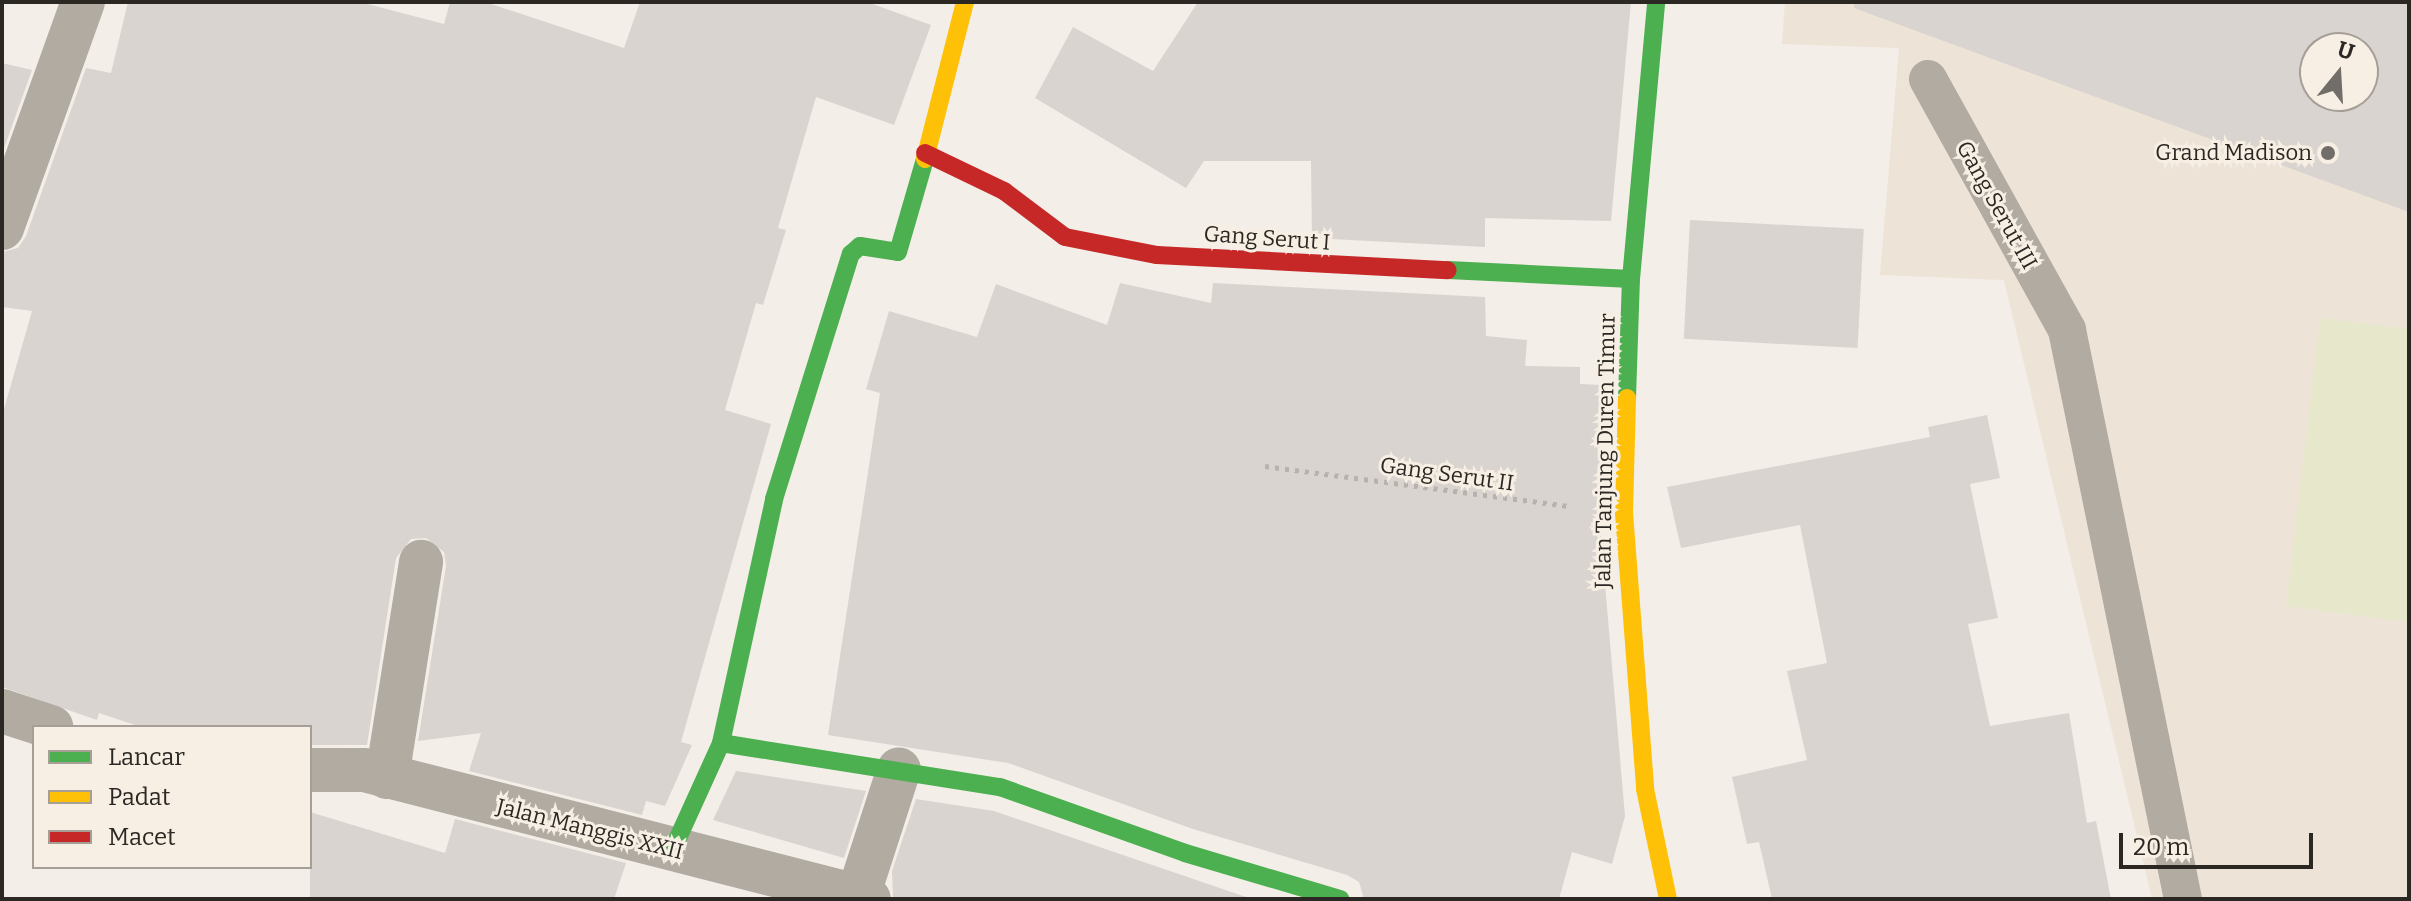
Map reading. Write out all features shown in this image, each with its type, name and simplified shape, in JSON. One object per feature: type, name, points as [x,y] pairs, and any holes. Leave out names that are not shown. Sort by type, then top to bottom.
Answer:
[{"type":"street","points":[[2,228],[83,2]]},
{"type":"street","points":[[673,849],[721,743],[774,499],[851,254],[860,246],[898,252],[908,231],[965,2]]},
{"type":"street","name":"Jalan Tanjung Duren Timur","points":[[1656,2],[1631,279],[1624,513],[1645,789],[1668,899]]},
{"type":"street","name":"Gang Serut I","points":[[925,153],[1004,191],[1065,237],[1157,255],[1631,279]]},
{"type":"street","points":[[387,777],[421,562]]},
{"type":"street","points":[[2,711],[45,725]]},
{"type":"street","points":[[721,743],[1000,787],[1185,853],[1340,899]]},
{"type":"street","points":[[864,897],[899,769]]},
{"type":"street","name":"Jalan Manggis XXII","points":[[312,770],[364,770],[864,897]]},
{"type":"lane","name":"Gang Serut III","points":[[1928,79],[2067,330],[2183,899]]},
{"type":"path","name":"Gang Serut II","points":[[1265,466],[1624,513]]},
{"type":"shaded area","points":[[1785,2],[2409,2],[2409,899],[2152,899],[2004,280],[1880,275],[1899,48],[1782,44]]},
{"type":"green space","points":[[2320,318],[2409,329],[2409,622],[2286,606]]},
{"type":"building","points":[[128,2],[360,2],[444,24],[450,2],[485,2],[624,48],[640,2],[867,2],[931,25],[894,125],[816,97],[778,228],[786,230],[763,305],[756,303],[725,410],[771,424],[681,742],[692,745],[665,806],[646,801],[642,815],[469,771],[481,733],[418,741],[446,566],[444,552],[426,538],[411,539],[396,558],[367,745],[312,745],[312,725],[135,725],[99,713],[97,720],[2,687],[2,416],[32,311],[2,307],[2,252],[18,248],[26,236],[86,68],[111,73]]},
{"type":"building","points":[[1198,2],[1631,2],[1611,221],[1485,218],[1485,247],[1312,238],[1311,161],[1204,161],[1186,188],[1035,98],[1073,27],[1153,71]]},
{"type":"building","name":"Grand Madison","points":[[1855,2],[2409,2],[2409,212],[1854,8]]},
{"type":"building","points":[[2,63],[32,70],[2,154]]},
{"type":"building","points":[[1690,220],[1864,229],[1858,348],[1684,339]]},
{"type":"building","points":[[1120,283],[1211,303],[1213,283],[1485,297],[1486,336],[1527,340],[1525,366],[1580,367],[1580,384],[1603,385],[1599,515],[1625,816],[1612,864],[1572,852],[1559,899],[1364,899],[1359,882],[1347,875],[1193,829],[1008,763],[828,735],[880,393],[866,389],[889,311],[977,337],[996,284],[1107,325]]},
{"type":"building","points":[[1987,415],[2000,478],[1970,484],[1998,618],[1968,624],[1990,726],[2069,713],[2087,823],[2096,821],[2111,899],[1772,899],[1759,842],[1747,844],[1732,777],[1807,760],[1787,671],[1827,663],[1800,525],[1681,548],[1667,487],[1930,437],[1928,427]]},
{"type":"building","points":[[736,771],[866,791],[844,858],[713,820]]},
{"type":"building","points":[[916,799],[994,811],[1252,899],[893,899],[892,871]]},
{"type":"building","points":[[312,813],[445,853],[455,819],[626,863],[614,899],[310,899]]},
{"type":"traffic: fast","points":[[1627,398],[1631,279],[1656,2]]},
{"type":"traffic: fast","points":[[673,849],[721,743],[774,499],[851,254],[860,246],[898,252],[925,159]]},
{"type":"traffic: fast","points":[[1448,270],[1631,279]]},
{"type":"traffic: fast","points":[[721,743],[1000,787],[1185,853],[1340,899]]},
{"type":"traffic: slow","points":[[925,159],[965,2]]},
{"type":"traffic: slow","points":[[1627,398],[1624,513],[1645,789],[1668,899]]},
{"type":"traffic: jam","points":[[925,153],[1004,191],[1065,237],[1157,255],[1448,270]]},
{"type":"place","name":"Grand Madison","points":[[2328,153]]}]
